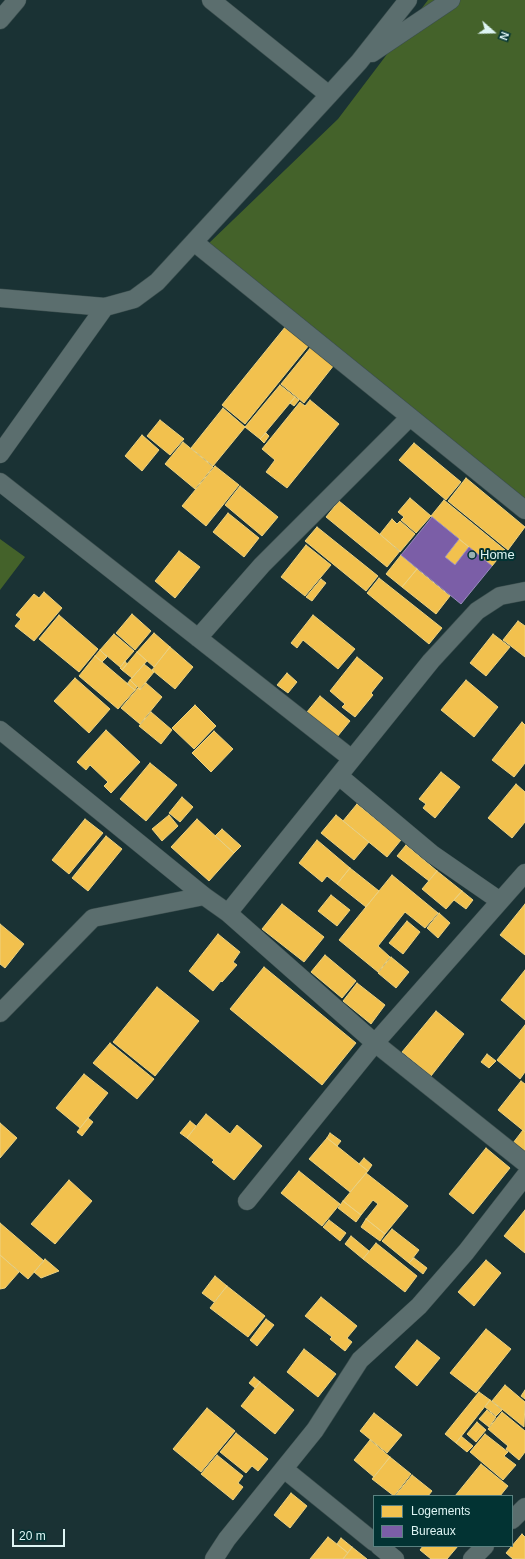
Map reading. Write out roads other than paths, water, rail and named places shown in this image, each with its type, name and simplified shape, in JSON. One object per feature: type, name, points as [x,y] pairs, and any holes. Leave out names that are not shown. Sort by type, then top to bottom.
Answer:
[{"type":"street","points":[[0,20],[17,0]]},
{"type":"street","points":[[211,0],[330,95]]},
{"type":"street","points":[[0,298],[105,307],[134,299],[157,282],[330,95],[359,62],[408,0]]},
{"type":"street","points":[[359,62],[451,0]]},
{"type":"street","points":[[194,242],[525,510]]},
{"type":"street","points":[[0,454],[105,307]]},
{"type":"street","points":[[198,638],[262,565],[410,417]]},
{"type":"street","points":[[0,482],[352,759]]},
{"type":"street","points":[[228,913],[431,661],[477,611],[500,596],[525,590]]},
{"type":"street","points":[[0,730],[204,896],[228,913],[375,1043],[525,1163]]},
{"type":"street","points":[[339,776],[432,854],[500,901]]},
{"type":"street","points":[[247,1201],[375,1043],[525,873]]},
{"type":"street","points":[[0,1013],[93,918],[204,896]]},
{"type":"street","points":[[214,1559],[228,1538],[315,1430],[360,1360],[424,1300],[466,1252],[525,1176]]},
{"type":"street","points":[[284,1468],[373,1541]]},
{"type":"street","points":[[513,1519],[525,1507]]},
{"type":"street","points":[[380,1547],[395,1559]]},
{"type":"street","points":[[472,1559],[484,1547]]},
{"type":"place","name":"Home","points":[[472,555]]}]
